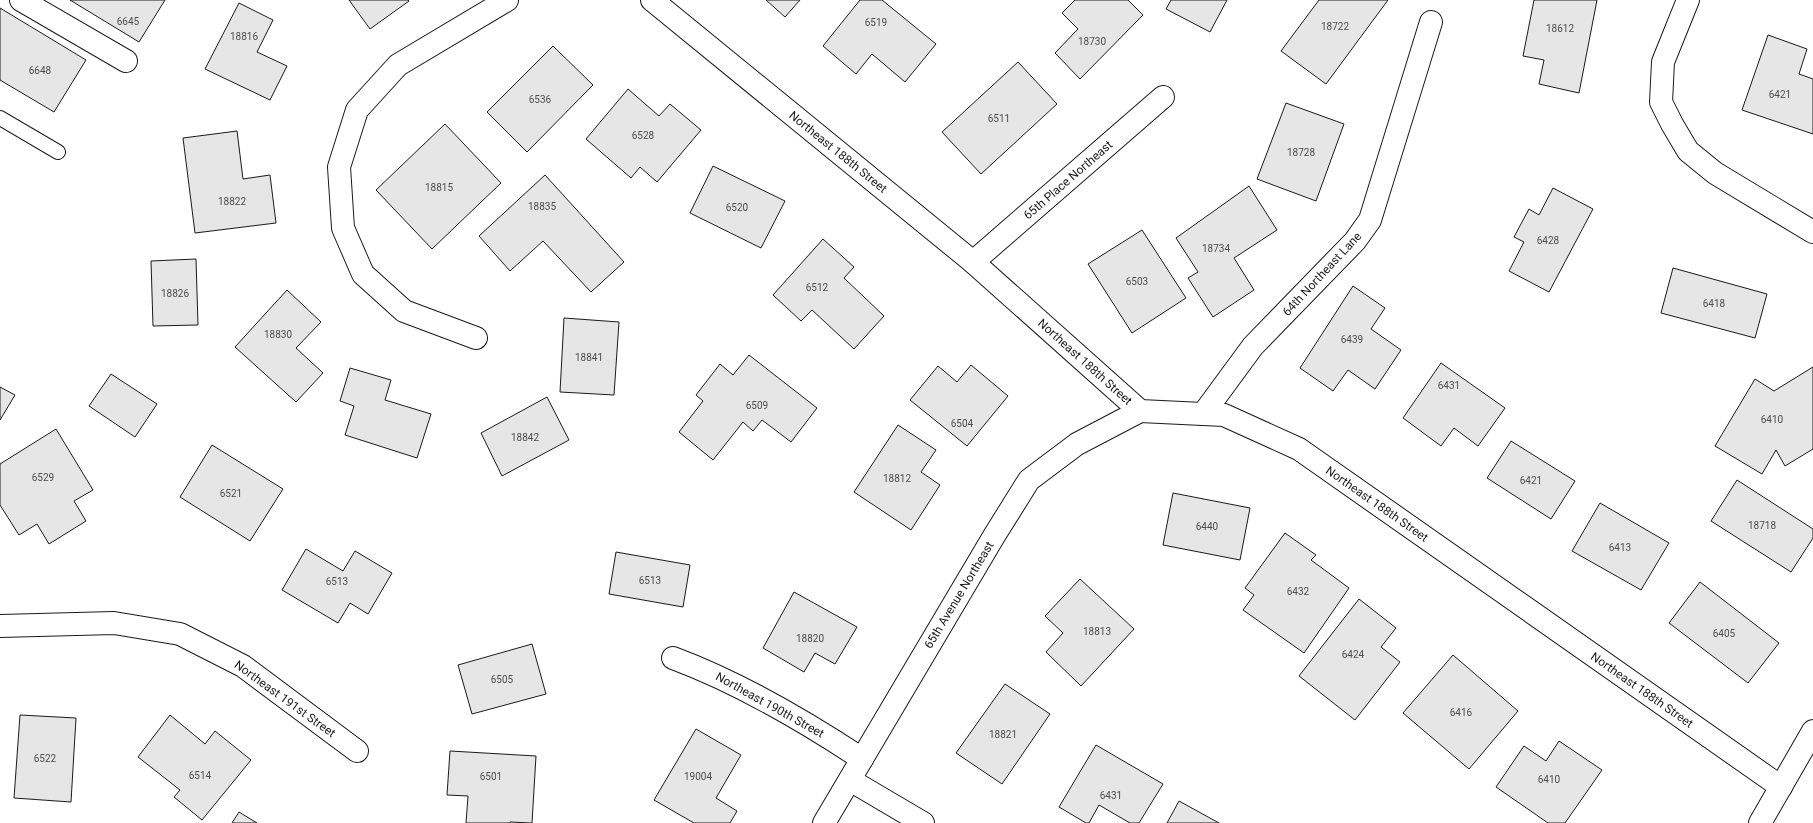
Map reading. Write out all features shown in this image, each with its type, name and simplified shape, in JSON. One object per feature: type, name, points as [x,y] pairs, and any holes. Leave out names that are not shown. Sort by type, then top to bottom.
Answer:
[{"type":"street","points":[[22,0],[126,61]]},
{"type":"street","points":[[476,338],[404,311],[363,274],[343,228],[339,167],[357,110],[398,65],[480,14],[507,0]]},
{"type":"street","name":"Northeast 188th Street","points":[[652,0],[974,262],[1140,411],[1224,415],[1299,449],[1780,787]]},
{"type":"street","points":[[1688,0],[1663,62],[1661,102],[1672,124],[1688,151],[1715,173],[1813,232]]},
{"type":"street","name":"64th Northeast Lane","points":[[1203,414],[1253,346],[1355,241],[1370,220],[1431,22]]},
{"type":"street","name":"65th Place Northeast","points":[[974,262],[1162,97]]},
{"type":"street","name":"65th Avenue Northeast","points":[[824,823],[994,536],[1029,480],[1077,444],[1140,411]]},
{"type":"street","name":"Northeast 191st Street","points":[[0,626],[114,623],[180,634],[243,666],[357,751]]},
{"type":"street","name":"Northeast 190th Street","points":[[673,658],[710,672],[821,732],[862,759]]},
{"type":"street","points":[[1760,823],[1813,731]]},
{"type":"street","points":[[850,780],[923,823]]},
{"type":"lane","points":[[0,118],[58,152]]},
{"type":"building","points":[[70,0],[165,0],[139,42]]},
{"type":"building","points":[[349,0],[408,0],[409,1],[370,29]]},
{"type":"building","points":[[766,0],[800,0],[785,17]]},
{"type":"building","points":[[860,0],[882,0],[936,44],[905,82],[872,54],[856,74],[823,46]]},
{"type":"building","points":[[1075,0],[1128,0],[1143,15],[1080,79],[1055,53],[1078,29],[1062,13]]},
{"type":"building","points":[[1171,0],[1227,0],[1210,32],[1166,9]]},
{"type":"building","points":[[1319,0],[1388,0],[1326,84],[1281,51]]},
{"type":"building","points":[[1534,0],[1597,0],[1579,93],[1539,84],[1544,60],[1523,56]]},
{"type":"building","points":[[239,3],[273,20],[257,52],[287,66],[270,100],[205,69]]},
{"type":"building","points":[[0,8],[86,60],[54,112],[0,80]]},
{"type":"building","points":[[1768,35],[1807,49],[1799,74],[1813,79],[1813,134],[1742,110]]},
{"type":"building","points":[[553,46],[593,85],[527,152],[487,112]]},
{"type":"building","points":[[1018,62],[1057,104],[981,174],[942,132]]},
{"type":"building","points":[[628,89],[659,116],[670,104],[701,130],[657,182],[640,167],[631,178],[586,139]]},
{"type":"building","points":[[1286,103],[1344,124],[1316,201],[1257,179]]},
{"type":"building","points":[[445,124],[501,183],[432,249],[376,190]]},
{"type":"building","points":[[237,131],[243,179],[270,175],[276,223],[195,233],[183,138]]},
{"type":"building","points":[[713,166],[785,201],[761,248],[690,213]]},
{"type":"building","points":[[545,175],[624,262],[591,292],[543,241],[510,271],[479,236]]},
{"type":"building","points":[[1249,186],[1277,230],[1234,258],[1254,290],[1213,317],[1188,278],[1198,272],[1176,238]]},
{"type":"building","points":[[1553,188],[1593,209],[1549,292],[1509,271],[1524,242],[1514,237],[1529,209],[1539,215]]},
{"type":"building","points":[[1142,230],[1186,298],[1132,333],[1088,264]]},
{"type":"building","points":[[823,239],[854,267],[844,278],[884,316],[854,349],[812,310],[801,321],[773,295]]},
{"type":"building","points":[[196,259],[198,325],[153,326],[151,261]]},
{"type":"building","points":[[1673,268],[1767,294],[1755,338],[1661,313]]},
{"type":"building","points":[[1353,286],[1385,308],[1371,329],[1401,350],[1375,389],[1348,370],[1333,391],[1300,368]]},
{"type":"building","points":[[287,290],[321,322],[296,348],[323,373],[296,402],[235,347]]},
{"type":"building","points":[[564,318],[619,322],[614,395],[560,392]]},
{"type":"building","points":[[749,355],[817,408],[791,442],[762,420],[753,431],[743,422],[713,460],[679,432],[703,401],[696,395],[720,364],[733,375]]},
{"type":"building","points":[[1441,363],[1505,408],[1478,446],[1454,428],[1441,446],[1403,418]]},
{"type":"building","points":[[971,365],[1008,396],[967,446],[910,400],[938,366],[957,382]]},
{"type":"building","points":[[1813,367],[1813,449],[1785,466],[1776,450],[1762,474],[1715,446],[1755,379],[1774,391]]},
{"type":"building","points":[[350,368],[391,380],[385,400],[431,414],[417,458],[345,435],[354,406],[340,401]]},
{"type":"building","points":[[111,374],[157,404],[135,437],[89,406]]},
{"type":"building","points":[[0,387],[15,395],[0,420]]},
{"type":"building","points":[[547,397],[569,440],[502,476],[481,433]]},
{"type":"building","points":[[898,425],[936,450],[921,472],[940,485],[911,530],[854,492]]},
{"type":"building","points":[[56,429],[93,490],[74,501],[86,521],[49,544],[37,524],[19,535],[0,505],[0,464]]},
{"type":"building","points":[[1511,441],[1575,481],[1551,519],[1487,478]]},
{"type":"building","points":[[212,445],[283,489],[250,541],[180,497]]},
{"type":"building","points":[[1737,480],[1813,529],[1813,538],[1791,572],[1711,521]]},
{"type":"building","points":[[1173,493],[1250,508],[1240,560],[1163,545]]},
{"type":"building","points":[[1600,503],[1669,543],[1641,590],[1572,551]]},
{"type":"building","points":[[1285,533],[1316,555],[1311,560],[1349,588],[1304,653],[1243,610],[1254,595],[1245,588]]},
{"type":"building","points":[[306,549],[343,571],[355,551],[392,573],[368,614],[350,603],[338,623],[282,590]]},
{"type":"building","points":[[616,552],[690,565],[683,607],[609,594]]},
{"type":"building","points":[[1080,579],[1134,629],[1081,686],[1046,652],[1063,633],[1045,616]]},
{"type":"building","points":[[1700,582],[1779,643],[1748,683],[1669,623]]},
{"type":"building","points":[[794,592],[857,627],[835,664],[815,653],[804,672],[763,648]]},
{"type":"building","points":[[1359,599],[1396,628],[1381,647],[1400,662],[1355,720],[1299,676]]},
{"type":"building","points":[[532,644],[546,694],[472,714],[458,665]]},
{"type":"building","points":[[1453,655],[1518,711],[1469,769],[1403,713]]},
{"type":"building","points":[[1005,684],[1050,714],[1002,784],[956,753]]},
{"type":"building","points":[[20,715],[76,718],[71,802],[14,798]]},
{"type":"building","points":[[170,715],[205,744],[215,731],[251,760],[202,820],[174,797],[180,790],[138,757]]},
{"type":"building","points":[[696,729],[741,755],[716,798],[737,811],[730,823],[694,823],[654,800]]},
{"type":"building","points":[[1559,741],[1602,770],[1565,823],[1548,823],[1496,787],[1524,746],[1546,761]]},
{"type":"building","points":[[1096,745],[1163,784],[1139,823],[1130,823],[1099,805],[1089,823],[1086,823],[1059,807]]},
{"type":"building","points":[[450,751],[536,756],[532,823],[466,823],[468,796],[447,795]]},
{"type":"building","points":[[1179,801],[1219,823],[1167,823]]},
{"type":"building","points":[[239,812],[257,823],[232,823]]}]
